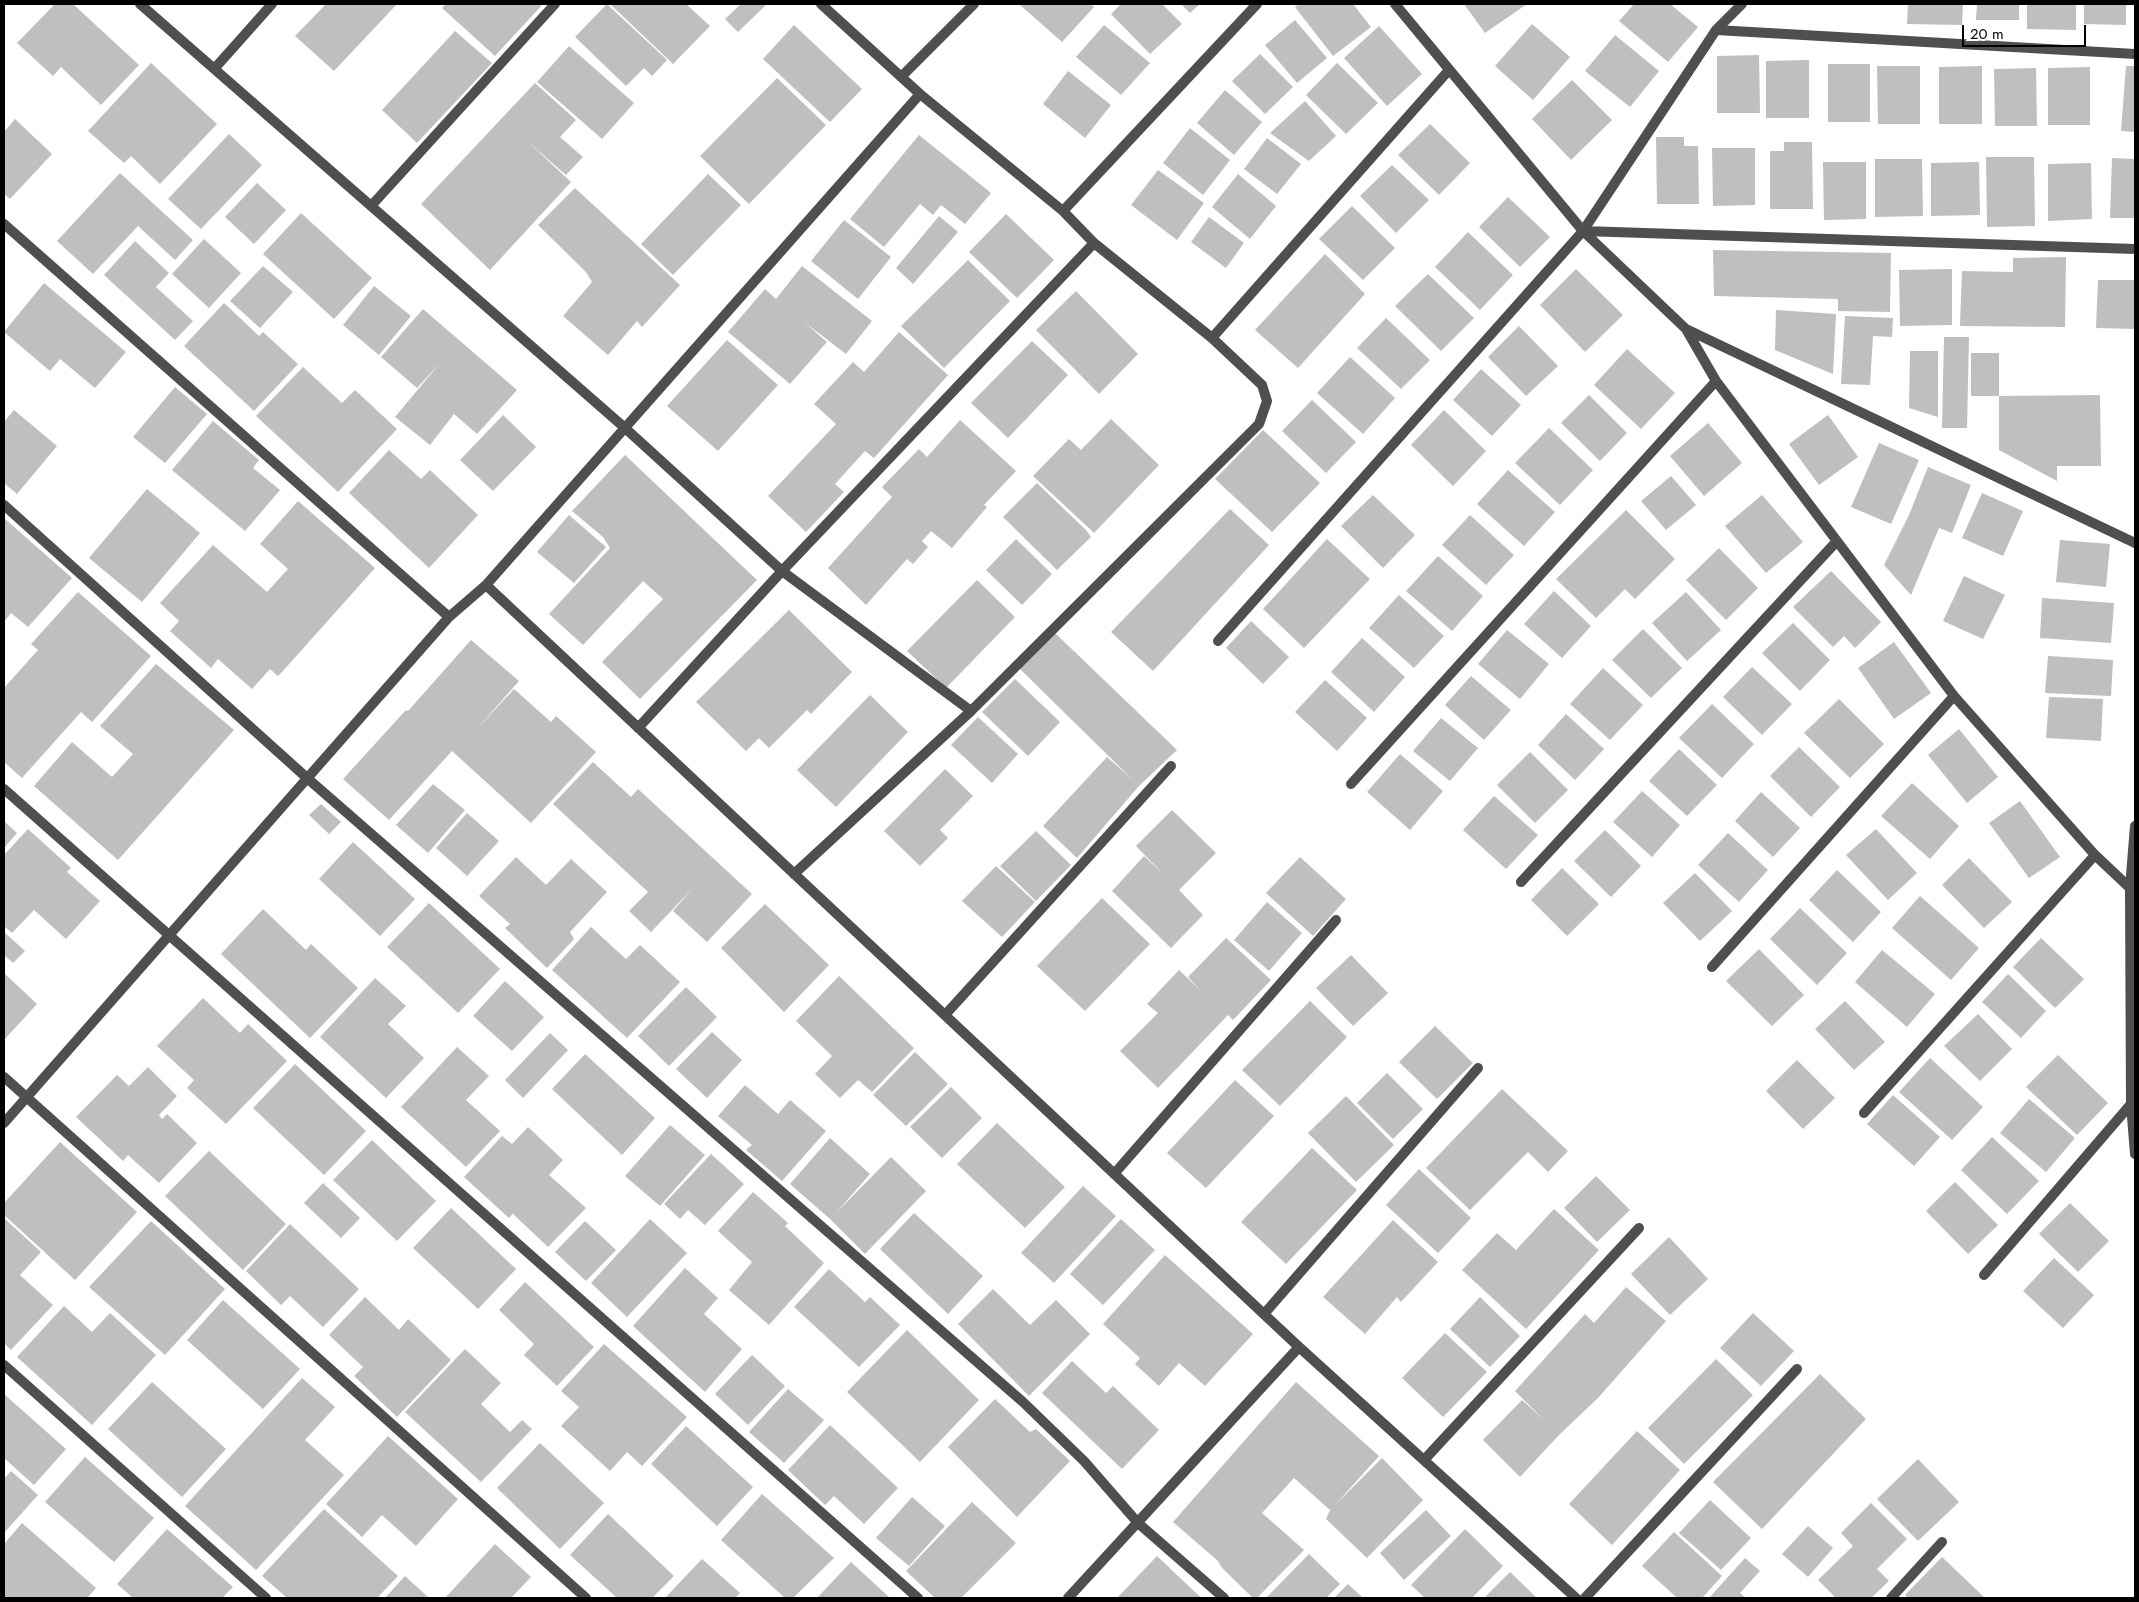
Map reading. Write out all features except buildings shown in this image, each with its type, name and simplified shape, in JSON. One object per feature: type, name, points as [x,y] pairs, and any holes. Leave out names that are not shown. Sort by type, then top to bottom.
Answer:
[{"type":"street","points":[[140,4],[625,428],[782,572],[971,712]]},
{"type":"street","points":[[215,68],[272,4]]},
{"type":"street","points":[[371,206],[555,4]]},
{"type":"street","points":[[794,874],[971,712],[1259,424],[1267,401],[1262,385],[1212,338],[1094,242],[1063,211],[920,94],[821,4]]},
{"type":"street","points":[[901,77],[974,4]]},
{"type":"street","points":[[1063,211],[1257,4]]},
{"type":"street","points":[[1396,4],[1583,231],[1686,329],[1716,381],[1954,696],[2095,854],[2130,888]]},
{"type":"street","points":[[1218,641],[1583,231],[1716,30],[1742,4]]},
{"type":"street","points":[[1716,30],[2135,54]]},
{"type":"street","points":[[1212,338],[1449,70]]},
{"type":"street","points":[[4,1122],[449,617],[486,585],[920,94]]},
{"type":"street","points":[[4,224],[449,617]]},
{"type":"street","points":[[1583,231],[2135,249]]},
{"type":"street","points":[[638,728],[782,572],[1094,242]]},
{"type":"street","points":[[1686,329],[2135,543]]},
{"type":"street","points":[[1351,784],[1716,381]]},
{"type":"street","points":[[4,505],[307,778],[1023,1402],[1084,1461],[1138,1523],[1224,1598]]},
{"type":"street","points":[[1521,882],[1836,541]]},
{"type":"street","points":[[486,585],[1299,1347],[1576,1598]]},
{"type":"street","points":[[1712,967],[1954,696]]},
{"type":"street","points":[[945,1016],[1171,766]]},
{"type":"street","points":[[4,789],[918,1598]]},
{"type":"street","points":[[2135,826],[2130,888],[2132,1104],[2135,1154]]},
{"type":"street","points":[[1864,1112],[2095,854]]},
{"type":"street","points":[[1114,1174],[1336,920]]},
{"type":"street","points":[[1264,1314],[1478,1068]]},
{"type":"street","points":[[4,1077],[586,1598]]},
{"type":"street","points":[[1984,1275],[2132,1104]]},
{"type":"street","points":[[1424,1460],[1638,1228]]},
{"type":"street","points":[[1068,1598],[1299,1347]]},
{"type":"street","points":[[4,1365],[266,1598]]},
{"type":"street","points":[[1585,1598],[1797,1369]]},
{"type":"street","points":[[1891,1598],[1942,1542]]}]
